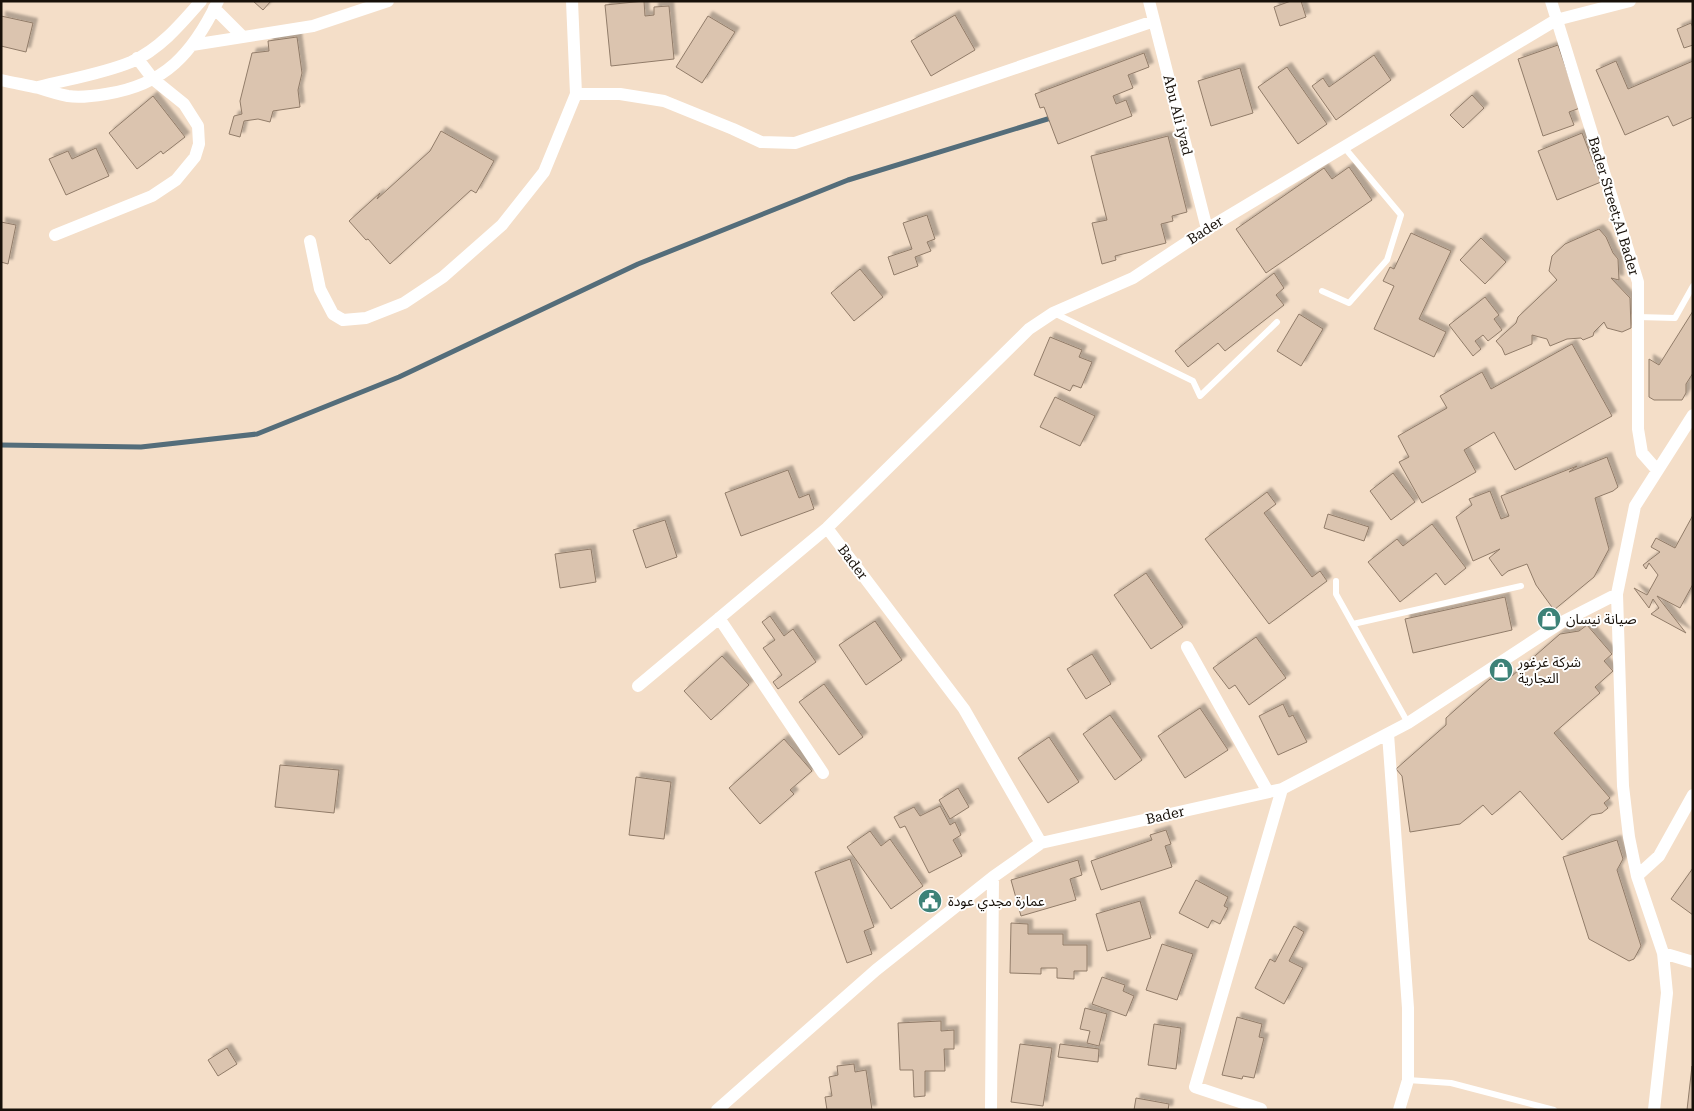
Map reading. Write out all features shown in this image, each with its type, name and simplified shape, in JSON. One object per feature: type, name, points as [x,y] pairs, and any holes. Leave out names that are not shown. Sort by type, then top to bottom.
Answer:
[{"type":"street","points":[[36,87],[102,72],[137,58],[155,48],[180,25],[201,1]]},
{"type":"street","points":[[192,45],[313,26],[388,1]]},
{"type":"street","points":[[310,241],[320,289],[333,314],[343,320],[366,318],[404,303],[443,277],[502,225],[544,172],[576,94],[572,1]]},
{"type":"street","name":"Abu Ali iyad","points":[[1149,1],[1207,229]]},
{"type":"street","name":"Bader Street;Al Bader","points":[[1551,1],[1638,282],[1638,429],[1642,453],[1657,470]]},
{"type":"street","name":"Bader","points":[[638,686],[827,528],[1029,329],[1053,313],[1133,278],[1207,229],[1556,20],[1630,1]]},
{"type":"street","points":[[1,80],[69,96],[98,96],[123,92],[167,71],[185,55],[202,32],[216,4],[243,37]]},
{"type":"street","points":[[576,94],[620,94],[664,101],[733,128],[761,142],[794,143],[1154,22]]},
{"type":"street","points":[[56,235],[152,196],[176,180],[195,157],[199,144],[198,126],[184,104],[153,79],[137,58]]},
{"type":"street","points":[[1654,1110],[1667,993],[1663,953],[1637,876],[1629,837],[1623,786],[1617,594],[1635,506],[1693,415]]},
{"type":"street","name":"Bader","points":[[827,528],[964,709],[1041,843],[1282,789],[1408,723],[1562,622],[1617,594]]},
{"type":"street","points":[[719,618],[823,773]]},
{"type":"street","points":[[1187,647],[1268,792]]},
{"type":"street","points":[[1388,734],[1408,1008],[1408,1080],[1399,1110]]},
{"type":"street","points":[[1262,1109],[1195,1087],[1282,789]]},
{"type":"street","points":[[1637,876],[1659,856],[1693,795]]},
{"type":"street","points":[[717,1110],[876,970],[994,877],[1041,843]]},
{"type":"street","points":[[991,1108],[994,877]]},
{"type":"street","points":[[1663,953],[1693,962]]},
{"type":"lane","points":[[1322,291],[1349,303],[1387,260],[1401,215],[1344,146]]},
{"type":"lane","points":[[1638,316],[1675,318],[1693,286]]},
{"type":"lane","points":[[1053,313],[1193,381],[1200,396],[1277,322]]},
{"type":"lane","points":[[1336,580],[1336,594],[1408,723]]},
{"type":"lane","points":[[1353,624],[1521,586]]},
{"type":"lane","points":[[1408,1080],[1451,1083],[1554,1110]]},
{"type":"building","points":[[253,1],[271,1],[263,10]]},
{"type":"building","points":[[644,1],[645,16],[654,15],[654,7],[669,6],[674,59],[611,66],[605,5]]},
{"type":"building","points":[[1291,1],[1301,1],[1306,17],[1280,26],[1274,7]]},
{"type":"building","points":[[955,15],[975,50],[931,76],[911,41]]},
{"type":"building","points":[[1,16],[33,23],[26,52],[1,46]]},
{"type":"building","points":[[708,16],[735,32],[702,83],[676,67]]},
{"type":"building","points":[[1691,23],[1693,28],[1693,45],[1684,48],[1677,29]]},
{"type":"building","points":[[297,37],[302,73],[298,90],[300,107],[273,111],[270,122],[258,119],[244,121],[240,137],[229,134],[234,116],[242,114],[240,101],[252,53],[269,51],[268,41]]},
{"type":"building","points":[[1558,45],[1580,108],[1569,112],[1574,125],[1543,136],[1518,59]]},
{"type":"building","points":[[1144,53],[1149,67],[1128,75],[1133,88],[1113,96],[1116,104],[1126,100],[1132,116],[1058,144],[1044,107],[1040,108],[1035,94]]},
{"type":"building","points":[[1374,55],[1391,80],[1336,120],[1312,86],[1323,78],[1329,87]]},
{"type":"building","points":[[1616,61],[1628,89],[1693,61],[1693,117],[1673,126],[1668,116],[1625,135],[1596,70]]},
{"type":"building","points":[[1287,67],[1327,124],[1298,144],[1258,87]]},
{"type":"building","points":[[1240,68],[1253,113],[1211,126],[1198,81]]},
{"type":"building","points":[[1472,95],[1484,108],[1463,128],[1450,115]]},
{"type":"building","points":[[153,96],[185,137],[163,154],[161,151],[137,169],[109,133]]},
{"type":"building","points":[[441,131],[494,161],[476,193],[471,190],[390,264],[349,221],[380,193],[377,199],[430,151]]},
{"type":"building","points":[[1582,133],[1601,182],[1557,200],[1538,151]]},
{"type":"building","points":[[1168,136],[1187,212],[1172,216],[1173,221],[1161,224],[1166,243],[1115,256],[1116,260],[1102,264],[1092,223],[1107,220],[1091,156]]},
{"type":"building","points":[[96,148],[109,176],[66,195],[49,159],[68,151],[72,159]]},
{"type":"building","points":[[1349,167],[1372,200],[1266,273],[1236,229],[1324,168],[1332,179]]},
{"type":"building","points":[[927,215],[935,239],[927,242],[931,251],[915,257],[918,266],[894,275],[888,257],[912,249],[903,223]]},
{"type":"building","points":[[1,222],[16,225],[8,264],[1,262]]},
{"type":"building","points":[[1599,229],[1606,237],[1613,253],[1618,259],[1619,280],[1611,278],[1630,298],[1631,328],[1622,332],[1607,328],[1604,322],[1594,332],[1593,336],[1583,340],[1581,338],[1567,339],[1550,346],[1547,339],[1532,335],[1532,344],[1505,355],[1496,341],[1557,280],[1549,271],[1552,256],[1565,244]]},
{"type":"building","points":[[1411,233],[1451,251],[1419,319],[1446,332],[1434,357],[1374,329],[1394,286],[1383,281],[1390,267],[1394,269]]},
{"type":"building","points":[[1481,238],[1506,262],[1485,284],[1460,260]]},
{"type":"building","points":[[860,269],[883,297],[854,321],[831,293]]},
{"type":"building","points":[[1274,273],[1284,288],[1276,295],[1284,305],[1225,351],[1218,343],[1188,367],[1175,351]]},
{"type":"building","points":[[1485,297],[1499,315],[1494,319],[1502,330],[1488,341],[1483,335],[1475,341],[1481,349],[1473,356],[1449,325]]},
{"type":"building","points":[[1693,311],[1693,373],[1686,384],[1686,393],[1682,400],[1654,400],[1649,397],[1649,359],[1659,365]]},
{"type":"building","points":[[1299,314],[1323,329],[1301,366],[1277,351]]},
{"type":"building","points":[[1050,337],[1082,350],[1079,357],[1092,362],[1081,388],[1073,385],[1070,391],[1034,375]]},
{"type":"building","points":[[1572,344],[1612,416],[1515,470],[1494,432],[1464,450],[1476,472],[1422,503],[1399,462],[1409,457],[1398,436],[1447,408],[1440,396],[1482,372],[1491,389]]},
{"type":"building","points":[[1055,397],[1095,416],[1080,446],[1040,427]]},
{"type":"building","points":[[1607,457],[1618,487],[1595,498],[1609,549],[1594,577],[1554,610],[1536,585],[1527,564],[1508,571],[1502,576],[1489,558],[1500,549],[1473,561],[1456,517],[1472,505],[1469,499],[1490,491],[1501,519],[1509,516],[1501,496],[1577,466],[1569,472]]},
{"type":"building","points":[[788,470],[799,498],[809,494],[814,509],[741,536],[725,493]]},
{"type":"building","points":[[1393,473],[1415,502],[1391,520],[1370,491]]},
{"type":"building","points":[[1267,492],[1276,504],[1264,513],[1312,577],[1320,571],[1327,581],[1269,624],[1205,539]]},
{"type":"building","points":[[1328,514],[1369,527],[1364,541],[1324,528]]},
{"type":"building","points":[[1693,515],[1693,584],[1680,608],[1657,596],[1686,633],[1651,614],[1659,608],[1653,599],[1649,608],[1634,588],[1647,595],[1658,575],[1649,563],[1646,569],[1643,565],[1660,552],[1651,547],[1656,538],[1675,548]]},
{"type":"building","points":[[665,520],[677,557],[646,568],[633,530]]},
{"type":"building","points":[[1432,524],[1466,568],[1445,585],[1436,573],[1400,602],[1368,562],[1397,539],[1403,546]]},
{"type":"building","points":[[591,549],[596,582],[560,588],[555,554]]},
{"type":"building","points":[[1146,573],[1183,627],[1151,649],[1114,595]]},
{"type":"building","points":[[1505,597],[1512,630],[1413,653],[1405,619]]},
{"type":"building","points":[[770,616],[784,636],[793,629],[816,662],[778,689],[773,682],[782,675],[763,648],[775,640],[762,622]]},
{"type":"building","points":[[875,621],[902,660],[866,685],[839,645]]},
{"type":"building","points":[[1587,625],[1612,654],[1604,661],[1613,671],[1595,687],[1600,693],[1554,733],[1610,798],[1604,803],[1608,808],[1602,813],[1591,815],[1562,840],[1520,791],[1492,815],[1483,805],[1460,824],[1410,832],[1402,776],[1396,769],[1446,725],[1446,718],[1490,679],[1512,676],[1560,634],[1579,631]]},
{"type":"building","points":[[1256,637],[1286,678],[1249,705],[1235,685],[1229,689],[1213,668]]},
{"type":"building","points":[[1092,654],[1111,684],[1086,699],[1067,669]]},
{"type":"building","points":[[722,656],[749,685],[711,720],[684,691]]},
{"type":"building","points":[[824,684],[863,737],[839,755],[799,702]]},
{"type":"building","points":[[1283,704],[1289,717],[1293,715],[1307,742],[1278,755],[1259,716]]},
{"type":"building","points":[[1200,708],[1228,750],[1185,778],[1158,736]]},
{"type":"building","points":[[1110,715],[1142,760],[1115,780],[1083,734]]},
{"type":"building","points":[[1049,737],[1079,782],[1048,803],[1018,758]]},
{"type":"building","points":[[784,739],[812,771],[790,790],[794,794],[760,824],[729,788]]},
{"type":"building","points":[[280,765],[339,770],[334,813],[275,807]]},
{"type":"building","points":[[636,777],[671,782],[664,839],[629,835]]},
{"type":"building","points":[[958,788],[969,807],[950,819],[939,800]]},
{"type":"building","points":[[940,806],[950,825],[955,822],[961,835],[953,840],[962,856],[929,873],[905,826],[900,828],[894,817],[914,807],[920,816]]},
{"type":"building","points":[[1166,830],[1171,844],[1165,846],[1172,867],[1101,890],[1091,861],[1152,840],[1150,835]]},
{"type":"building","points":[[870,831],[881,846],[890,839],[923,886],[891,909],[847,847]]},
{"type":"building","points":[[1617,840],[1623,859],[1617,870],[1641,946],[1634,959],[1629,961],[1589,939],[1563,857]]},
{"type":"building","points":[[850,859],[874,927],[864,931],[872,954],[847,963],[815,872]]},
{"type":"building","points":[[1078,860],[1082,875],[1070,879],[1076,900],[1021,916],[1011,880]]},
{"type":"building","points":[[1693,868],[1693,915],[1671,899]]},
{"type":"building","points":[[1196,880],[1228,897],[1224,906],[1228,908],[1220,924],[1212,920],[1208,928],[1179,913]]},
{"type":"building","points":[[1140,901],[1151,938],[1107,951],[1096,914]]},
{"type":"building","points":[[1011,923],[1028,924],[1028,934],[1063,934],[1063,945],[1087,945],[1087,971],[1074,971],[1074,979],[1057,978],[1057,968],[1041,968],[1041,974],[1010,973]]},
{"type":"building","points":[[1294,926],[1304,932],[1289,961],[1303,968],[1284,1004],[1255,988],[1270,959],[1275,962]]},
{"type":"building","points":[[1162,944],[1193,954],[1177,1000],[1146,990]]},
{"type":"building","points":[[1102,977],[1125,985],[1123,991],[1134,996],[1126,1016],[1092,1004]]},
{"type":"building","points":[[1085,1008],[1107,1014],[1099,1046],[1087,1043],[1090,1031],[1080,1029]]},
{"type":"building","points":[[1237,1017],[1262,1024],[1259,1037],[1264,1038],[1254,1078],[1243,1076],[1242,1079],[1222,1075]]},
{"type":"building","points":[[941,1021],[941,1031],[954,1030],[954,1049],[944,1049],[945,1071],[925,1071],[925,1096],[914,1097],[913,1070],[900,1070],[898,1023]]},
{"type":"building","points":[[1154,1024],[1181,1028],[1176,1069],[1148,1065]]},
{"type":"building","points":[[1020,1044],[1052,1048],[1043,1106],[1011,1102]]},
{"type":"building","points":[[1060,1044],[1099,1049],[1098,1062],[1058,1057]]},
{"type":"building","points":[[227,1048],[237,1064],[218,1076],[208,1060]]},
{"type":"building","points":[[854,1064],[855,1072],[866,1070],[872,1110],[827,1110],[825,1097],[832,1096],[829,1077],[838,1075],[837,1066]]},
{"type":"building","points":[[1692,1066],[1693,1110],[1687,1110]]},
{"type":"building","points":[[1136,1098],[1169,1104],[1168,1110],[1134,1110]]},
{"type":"waterway","points":[[1,445],[141,447],[257,434],[399,377],[638,264],[848,180],[1054,117]]},
{"type":"place","name":"صيانة نيسان","points":[[1549,619]]},
{"type":"place","name":"شركة غرغور التجارية","points":[[1501,670]]},
{"type":"place","name":"عمارة مجدي عودة","points":[[930,901]]}]
